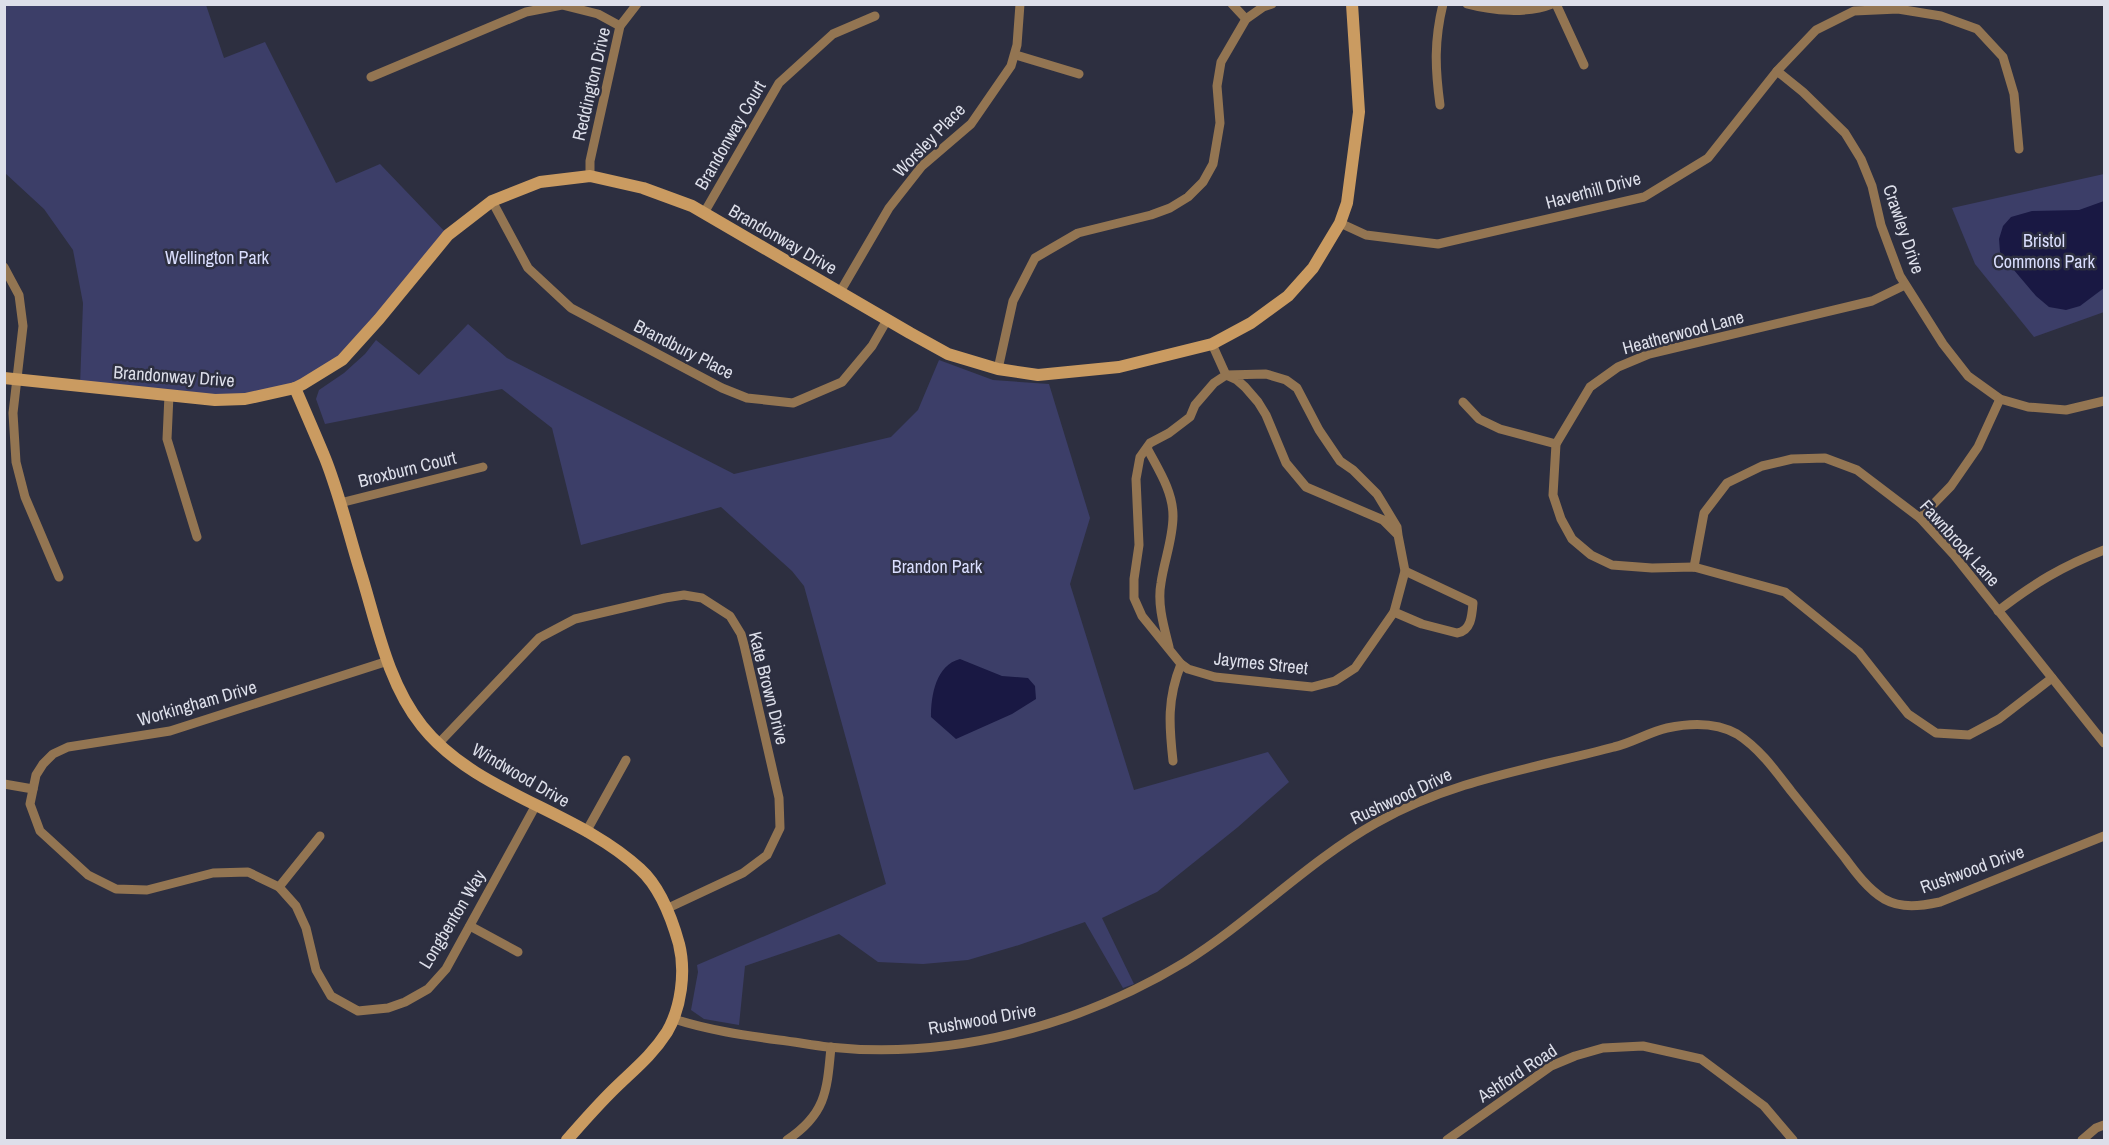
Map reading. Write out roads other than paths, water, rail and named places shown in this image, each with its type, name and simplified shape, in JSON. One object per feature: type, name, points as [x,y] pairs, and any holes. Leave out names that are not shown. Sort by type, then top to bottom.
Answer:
[{"type":"street","name":"Reddington Drive","points":[[590,176],[590,161],[620,26],[638,4]]},
{"type":"street","name":"Worsley Place","points":[[840,292],[889,208],[922,166],[971,124],[1011,66],[1016,55],[1020,4]]},
{"type":"street","points":[[1232,4],[1246,19]]},
{"type":"street","points":[[998,369],[1012,301],[1035,258],[1078,233],[1170,208],[1188,197],[1203,182],[1213,164],[1220,123],[1217,86],[1221,62],[1246,19],[1263,7],[1272,4]]},
{"type":"street","name":"Brandonway Drive","points":[[10,379],[215,400],[245,399],[295,388],[342,360],[448,235],[492,201],[540,182],[590,176],[643,188],[704,213],[948,354],[998,369],[1038,375],[1119,367],[1212,344],[1251,323],[1288,296],[1313,268],[1340,223],[1347,203],[1359,112],[1352,4]]},
{"type":"street","points":[[1440,105],[1435,63],[1439,20],[1443,4]]},
{"type":"street","points":[[1467,4],[1486,10],[1541,8],[1554,4],[1584,65]]},
{"type":"street","points":[[371,77],[526,12],[562,5],[598,14],[620,26]]},
{"type":"street","name":"Haverhill Drive","points":[[1340,223],[1365,235],[1438,244],[1644,197],[1708,158],[1777,71],[1816,30],[1854,11],[1898,9],[1941,16],[1977,30],[2003,57],[2014,93],[2019,149]]},
{"type":"street","name":"Brandonway Court","points":[[704,213],[779,83],[833,34],[874,16]]},
{"type":"street","points":[[1016,55],[1079,74]]},
{"type":"street","name":"Crawley Drive","points":[[1777,71],[1803,92],[1845,133],[1861,159],[1872,186],[1881,225],[1905,285],[1943,344],[1968,376],[2000,399]]},
{"type":"street","name":"Brandbury Place","points":[[492,201],[528,268],[571,308],[722,388],[747,398],[793,403],[842,382],[872,346],[887,320]]},
{"type":"street","points":[[4,267],[19,295],[23,326],[10,379],[16,462],[25,497],[59,578]]},
{"type":"street","name":"Heatherwood Lane","points":[[1905,285],[1872,301],[1648,354],[1618,367],[1590,387],[1556,444],[1553,495],[1561,519],[1572,539],[1591,555],[1612,565],[1652,568],[1694,567],[1785,592],[1859,652],[1908,714],[1936,733],[1969,735],[1999,719],[2052,678]]},
{"type":"street","points":[[1212,344],[1226,375],[1237,380],[1258,402],[1266,415],[1286,463],[1306,487],[1383,520],[1398,535]]},
{"type":"street","points":[[1147,448],[1190,417],[1195,405],[1214,383],[1226,375],[1266,374],[1286,380],[1297,388],[1319,430],[1340,460],[1377,494],[1397,527],[1405,571],[1473,603],[1469,626],[1462,633],[1422,624],[1394,612]]},
{"type":"street","name":"Windwood Drive","points":[[295,388],[326,460],[394,680],[422,726],[439,743],[482,775],[604,842],[641,870],[655,889],[675,931],[681,954],[681,982],[674,1019],[654,1051],[614,1089],[567,1140]]},
{"type":"street","points":[[169,395],[167,439],[197,537]]},
{"type":"street","points":[[1920,518],[1951,486],[1978,447],[2000,399],[2028,407],[2066,410],[2104,401]]},
{"type":"street","points":[[1463,402],[1479,419],[1500,429],[1556,444]]},
{"type":"street","name":"Jaymes Street","points":[[1170,651],[1161,616],[1160,585],[1169,553],[1173,514],[1168,485],[1147,448],[1140,457],[1136,479],[1139,545],[1134,598],[1142,616],[1170,651],[1181,664],[1188,669],[1215,677],[1312,687],[1335,681],[1355,668],[1394,612],[1405,571]]},
{"type":"street","name":"Fawnbrook Lane","points":[[1694,567],[1704,513],[1727,483],[1762,466],[1792,459],[1825,458],[1857,470],[1920,518],[1954,555],[2104,743]]},
{"type":"street","name":"Broxburn Court","points":[[340,503],[483,467]]},
{"type":"street","points":[[1998,610],[2029,587],[2067,565],[2104,550]]},
{"type":"street","name":"Kate Brown Drive","points":[[439,743],[539,638],[575,620],[684,595],[702,598],[730,616],[741,634],[744,645],[779,798],[780,828],[767,855],[743,873],[666,909]]},
{"type":"street","name":"Workingham Drive","points":[[33,789],[36,776],[43,764],[53,754],[68,747],[170,731],[388,661]]},
{"type":"street","points":[[1173,761],[1169,719],[1175,679],[1181,664]]},
{"type":"street","name":"Rushwood Drive","points":[[674,1019],[717,1032],[831,1047],[905,1049],[948,1045],[1021,1032],[1088,1010],[1149,982],[1186,961],[1217,940],[1348,839],[1406,808],[1468,783],[1619,746],[1664,728],[1700,723],[1735,732],[1763,755],[1864,883],[1886,900],[1912,907],[1940,902],[2104,836]]},
{"type":"street","points":[[586,832],[626,760]]},
{"type":"street","points":[[4,784],[33,789]]},
{"type":"street","name":"Longbenton Way","points":[[33,789],[30,804],[40,831],[88,875],[116,889],[147,890],[213,873],[248,873],[279,887],[296,906],[306,928],[316,970],[331,996],[357,1011],[388,1008],[405,1002],[428,989],[446,969],[536,804]]},
{"type":"street","points":[[279,887],[320,836]]},
{"type":"street","points":[[470,926],[518,952]]},
{"type":"street","name":"Ashford Road","points":[[1447,1140],[1551,1066],[1603,1048],[1643,1046],[1701,1059],[1764,1106],[1793,1140]]},
{"type":"street","points":[[787,1140],[802,1130],[819,1110],[827,1085],[831,1047]]},
{"type":"street","points":[[2082,1140],[2096,1128],[2104,1125]]},
{"type":"park label","name":"Bristol Commons Park","points":[[2044,250]]},
{"type":"park label","name":"Wellington Park","points":[[217,257]]},
{"type":"park label","name":"Brandon Park","points":[[937,566]]}]
